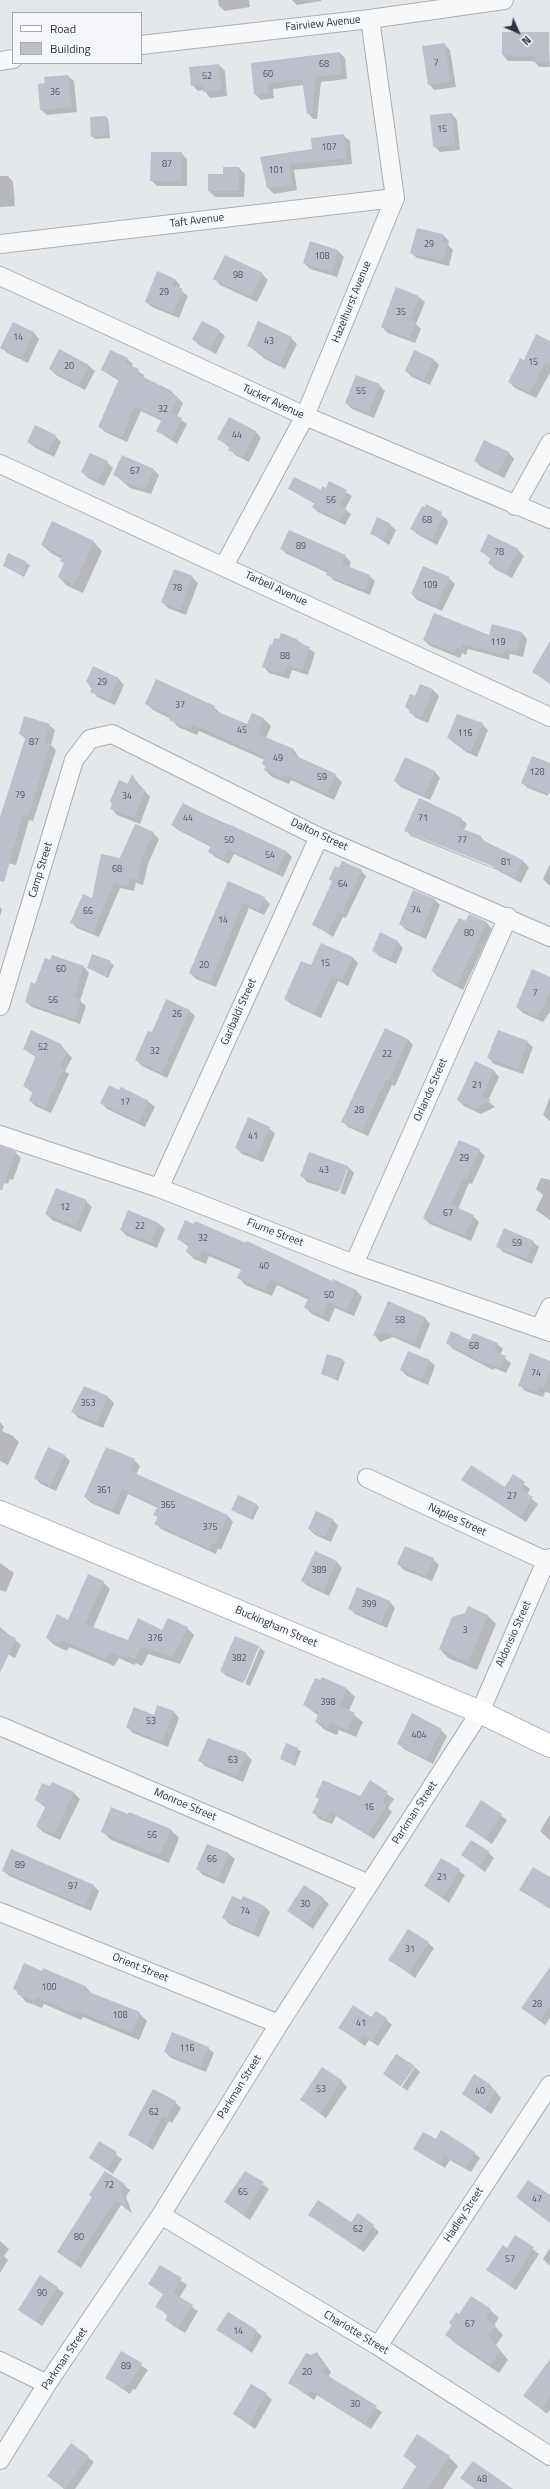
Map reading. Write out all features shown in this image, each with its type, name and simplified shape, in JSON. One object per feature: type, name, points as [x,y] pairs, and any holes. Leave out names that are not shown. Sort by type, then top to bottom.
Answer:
[{"type":"main road","name":"Buckingham Street","points":[[0,1512],[480,1712],[550,1746]]},
{"type":"street","name":"Fairview Avenue","points":[[142,45],[370,19],[504,0]]},
{"type":"street","points":[[370,19],[395,198]]},
{"type":"street","points":[[0,61],[12,59]]},
{"type":"street","name":"Taft Avenue","points":[[0,244],[395,198]]},
{"type":"street","name":"Hazelhurst Avenue","points":[[224,566],[305,416],[395,198]]},
{"type":"street","name":"Tucker Avenue","points":[[0,276],[305,416],[550,520]]},
{"type":"street","points":[[515,506],[550,443]]},
{"type":"street","name":"Tarbell Avenue","points":[[0,464],[550,717]]},
{"type":"street","name":"Dalton Street","points":[[90,738],[112,734],[318,836],[508,917],[550,937]]},
{"type":"street","name":"Camp Street","points":[[0,1006],[74,760],[90,738]]},
{"type":"street","name":"Garibaldi Street","points":[[159,1188],[318,836]]},
{"type":"street","name":"Orlando Street","points":[[354,1264],[508,917]]},
{"type":"street","name":"Fiume Street","points":[[0,1136],[159,1188],[354,1264],[545,1330]]},
{"type":"street","points":[[545,1330],[550,1307]]},
{"type":"street","name":"Naples Street","points":[[367,1478],[548,1560]]},
{"type":"street","name":"Aldorisio Street","points":[[480,1712],[548,1560]]},
{"type":"street","name":"Parkman Street","points":[[0,2460],[47,2384],[161,2215],[279,2024],[480,1712]]},
{"type":"street","name":"Monroe Street","points":[[0,1726],[370,1884]]},
{"type":"street","name":"Orient Street","points":[[0,1912],[279,2024]]},
{"type":"street","name":"Hadley Street","points":[[378,2346],[550,2085]]},
{"type":"street","name":"Charlotte Street","points":[[161,2215],[378,2346],[550,2456]]},
{"type":"street","points":[[0,2361],[47,2384]]},
{"type":"building","points":[[502,32],[549,32],[549,62],[533,62],[533,56],[502,55]]},
{"type":"building","points":[[445,43],[450,81],[428,85],[422,46]]},
{"type":"building","points":[[340,52],[342,74],[316,77],[312,114],[307,114],[302,79],[268,83],[269,93],[254,95],[251,63]]},
{"type":"building","points":[[219,64],[222,90],[203,92],[203,85],[191,86],[189,67]]},
{"type":"building","points":[[68,75],[72,107],[40,110],[38,84],[45,83],[44,77]]},
{"type":"building","points":[[452,113],[455,145],[433,147],[430,115]]},
{"type":"building","points":[[106,116],[108,135],[91,137],[90,117]]},
{"type":"building","points":[[344,134],[347,158],[289,164],[292,185],[267,188],[260,157],[312,149],[311,138]]},
{"type":"building","points":[[151,152],[182,152],[181,181],[150,181]]},
{"type":"building","points":[[223,167],[239,167],[239,191],[208,191],[208,174],[223,174]]},
{"type":"building","points":[[417,228],[443,234],[442,242],[448,243],[443,261],[410,253]]},
{"type":"building","points":[[310,241],[338,250],[332,272],[303,263]]},
{"type":"building","points":[[225,255],[263,273],[251,297],[213,279]]},
{"type":"building","points":[[157,271],[175,279],[172,285],[183,289],[173,313],[145,302]]},
{"type":"building","points":[[396,287],[419,296],[410,320],[416,322],[409,338],[381,327]]},
{"type":"building","points":[[202,321],[220,330],[210,349],[192,339]]},
{"type":"building","points":[[258,321],[292,337],[280,364],[258,354],[259,351],[247,346]]},
{"type":"building","points":[[13,322],[34,332],[22,358],[0,348]]},
{"type":"building","points":[[536,334],[550,341],[550,365],[545,363],[530,393],[508,382],[520,358],[524,360]]},
{"type":"building","points":[[59,349],[89,365],[79,385],[49,369]]},
{"type":"building","points":[[110,350],[128,358],[125,363],[139,369],[137,374],[172,391],[170,393],[178,397],[171,413],[182,418],[172,439],[156,431],[162,419],[135,406],[122,437],[98,427],[119,379],[101,370]]},
{"type":"building","points":[[414,350],[434,359],[424,380],[405,371]]},
{"type":"building","points":[[356,375],[380,384],[369,413],[345,403]]},
{"type":"building","points":[[229,417],[256,431],[243,457],[228,450],[230,446],[217,439]]},
{"type":"building","points":[[35,425],[56,435],[48,451],[27,442]]},
{"type":"building","points":[[484,440],[509,452],[498,473],[474,461]]},
{"type":"building","points":[[90,453],[108,461],[98,480],[81,472]]},
{"type":"building","points":[[122,455],[154,469],[145,489],[123,482],[122,479],[113,475]]},
{"type":"building","points":[[294,477],[321,490],[322,486],[326,488],[329,481],[347,490],[340,505],[346,508],[340,521],[312,507],[315,502],[288,489]]},
{"type":"building","points":[[426,504],[442,512],[441,515],[443,517],[431,540],[410,529],[422,506],[425,507]]},
{"type":"building","points":[[377,517],[391,524],[383,540],[370,534]]},
{"type":"building","points":[[52,521],[94,541],[74,585],[58,577],[64,563],[60,561],[63,555],[41,545]]},
{"type":"building","points":[[289,530],[346,555],[342,564],[370,575],[364,590],[326,575],[328,571],[280,549]]},
{"type":"building","points":[[488,534],[519,549],[506,573],[488,563],[491,557],[480,551]]},
{"type":"building","points":[[8,553],[27,562],[22,575],[3,566]]},
{"type":"building","points":[[423,566],[450,577],[436,606],[411,594]]},
{"type":"building","points":[[174,569],[193,576],[180,610],[161,602]]},
{"type":"building","points":[[434,613],[489,635],[492,624],[522,632],[517,652],[505,649],[503,655],[463,644],[460,650],[456,648],[454,653],[423,640]]},
{"type":"building","points":[[281,633],[297,639],[296,642],[310,647],[302,670],[287,665],[284,674],[262,667],[270,644],[272,645],[274,638],[279,639]]},
{"type":"building","points":[[550,641],[550,683],[532,672]]},
{"type":"building","points":[[93,666],[119,678],[109,700],[90,692],[93,685],[86,682]]},
{"type":"building","points":[[156,679],[215,706],[213,710],[247,724],[252,713],[264,718],[258,734],[294,749],[292,754],[336,774],[327,794],[284,774],[282,778],[264,770],[266,766],[262,764],[265,757],[192,724],[190,729],[169,720],[171,716],[145,704]]},
{"type":"building","points":[[420,684],[433,689],[422,718],[409,713],[410,709],[405,707],[410,694],[415,696]]},
{"type":"building","points":[[457,714],[483,723],[471,752],[459,747],[460,744],[447,738]]},
{"type":"building","points":[[24,716],[50,724],[44,742],[50,744],[28,816],[23,815],[4,882],[0,881],[0,817],[26,736],[19,734]]},
{"type":"building","points":[[532,756],[550,763],[550,794],[521,783]]},
{"type":"building","points":[[405,757],[435,771],[424,795],[394,781]]},
{"type":"building","points":[[132,774],[140,788],[145,790],[134,818],[110,809],[112,804],[110,801],[119,780],[128,784]]},
{"type":"building","points":[[419,798],[462,818],[458,827],[481,836],[480,839],[523,860],[515,878],[490,865],[404,831]]},
{"type":"building","points":[[183,803],[222,823],[231,825],[286,851],[277,872],[228,849],[223,859],[208,852],[211,845],[171,825]]},
{"type":"building","points":[[135,824],[154,832],[142,858],[138,880],[130,878],[128,886],[114,883],[93,932],[70,923],[83,894],[92,898],[101,854],[120,858]]},
{"type":"building","points":[[342,861],[362,870],[341,914],[338,912],[328,933],[312,925],[331,884],[332,881],[329,879],[335,866],[339,868]]},
{"type":"building","points":[[228,881],[265,897],[259,910],[243,903],[210,982],[189,973]]},
{"type":"building","points":[[413,890],[435,899],[420,934],[399,924]]},
{"type":"building","points":[[469,914],[487,922],[457,985],[431,971],[459,918],[466,921]]},
{"type":"building","points":[[380,932],[398,941],[390,959],[372,951]]},
{"type":"building","points":[[321,943],[353,957],[342,980],[332,976],[315,1013],[284,999],[301,961],[311,965]]},
{"type":"building","points":[[92,954],[111,961],[106,976],[87,968]]},
{"type":"building","points":[[52,955],[84,966],[74,997],[81,1000],[74,1019],[25,1002],[31,982],[35,984],[45,958],[50,960]]},
{"type":"building","points":[[532,969],[550,977],[550,990],[545,1001],[547,1002],[537,1017],[516,1007]]},
{"type":"building","points":[[166,999],[190,1010],[162,1073],[135,1060],[148,1031],[152,1032]]},
{"type":"building","points":[[385,1028],[408,1039],[389,1081],[386,1080],[362,1131],[341,1122]]},
{"type":"building","points":[[31,1030],[61,1044],[60,1048],[67,1052],[60,1066],[64,1068],[45,1108],[29,1101],[33,1091],[23,1086],[36,1056],[23,1049]]},
{"type":"building","points":[[498,1030],[528,1041],[518,1069],[487,1058]]},
{"type":"building","points":[[475,1061],[494,1070],[482,1097],[491,1100],[475,1109],[457,1100]]},
{"type":"building","points":[[109,1085],[119,1090],[121,1087],[149,1101],[139,1122],[100,1103]]},
{"type":"building","points":[[248,1117],[270,1127],[257,1157],[235,1148]]},
{"type":"building","points":[[459,1140],[480,1149],[466,1179],[463,1178],[451,1205],[474,1215],[465,1236],[423,1218]]},
{"type":"building","points":[[0,1146],[16,1151],[2,1190],[0,1190]]},
{"type":"building","points":[[309,1152],[348,1166],[340,1190],[300,1176]]},
{"type":"building","points":[[56,1188],[87,1200],[76,1226],[45,1214]]},
{"type":"building","points":[[128,1210],[159,1223],[151,1243],[120,1230]]},
{"type":"building","points":[[185,1220],[194,1224],[195,1221],[246,1243],[247,1241],[332,1281],[333,1279],[356,1290],[347,1310],[328,1302],[322,1316],[304,1307],[309,1297],[270,1279],[265,1290],[237,1278],[242,1268],[237,1265],[202,1250],[199,1258],[186,1252],[189,1244],[177,1239]]},
{"type":"building","points":[[504,1228],[534,1241],[527,1259],[496,1247]]},
{"type":"building","points":[[388,1301],[425,1317],[414,1344],[386,1332],[373,1336]]},
{"type":"building","points":[[451,1331],[470,1340],[473,1333],[498,1343],[494,1351],[506,1356],[500,1368],[488,1363],[487,1365],[446,1343]]},
{"type":"building","points":[[408,1351],[430,1360],[422,1380],[400,1370]]},
{"type":"building","points":[[530,1353],[550,1361],[550,1372],[544,1388],[539,1386],[537,1392],[518,1386]]},
{"type":"building","points":[[327,1354],[343,1359],[335,1379],[321,1374]]},
{"type":"building","points":[[84,1386],[108,1396],[97,1423],[71,1412]]},
{"type":"building","points":[[48,1447],[65,1455],[50,1486],[34,1478]]},
{"type":"building","points":[[106,1447],[135,1459],[130,1471],[228,1515],[215,1544],[212,1543],[210,1549],[154,1524],[158,1517],[153,1515],[158,1506],[122,1489],[113,1510],[84,1497]]},
{"type":"building","points":[[471,1465],[505,1487],[513,1474],[525,1482],[521,1490],[533,1497],[520,1517],[461,1480]]},
{"type":"building","points":[[238,1495],[257,1504],[250,1519],[231,1510]]},
{"type":"building","points":[[316,1511],[333,1519],[325,1537],[308,1529]]},
{"type":"building","points":[[405,1546],[434,1558],[426,1576],[397,1564]]},
{"type":"building","points":[[315,1551],[337,1561],[323,1591],[301,1581]]},
{"type":"building","points":[[88,1574],[104,1581],[85,1624],[128,1640],[138,1618],[162,1630],[168,1618],[188,1627],[173,1657],[141,1647],[135,1659],[128,1656],[127,1659],[111,1652],[106,1659],[61,1640],[59,1644],[46,1638],[57,1614],[68,1620]]},
{"type":"building","points":[[357,1587],[390,1601],[381,1623],[348,1609]]},
{"type":"building","points":[[468,1606],[488,1615],[468,1662],[439,1649],[452,1617],[465,1613]]},
{"type":"building","points":[[0,1631],[16,1638],[0,1673]]},
{"type":"building","points":[[235,1636],[259,1646],[245,1681],[220,1671]]},
{"type":"building","points":[[322,1677],[347,1688],[340,1706],[355,1713],[347,1730],[330,1722],[328,1728],[315,1722],[319,1712],[303,1705],[315,1678],[320,1680]]},
{"type":"building","points":[[157,1705],[174,1711],[162,1742],[126,1727],[134,1707],[154,1715]]},
{"type":"building","points":[[412,1713],[442,1729],[427,1759],[397,1744]]},
{"type":"building","points":[[208,1738],[247,1753],[237,1776],[198,1761]]},
{"type":"building","points":[[286,1743],[298,1748],[293,1764],[280,1759]]},
{"type":"building","points":[[323,1780],[360,1796],[370,1780],[388,1792],[382,1802],[387,1805],[368,1834],[330,1811],[326,1819],[312,1813],[319,1799],[315,1797]]},
{"type":"building","points":[[52,1782],[74,1792],[54,1835],[36,1826],[46,1806],[35,1800],[42,1783],[50,1786]]},
{"type":"building","points":[[481,1800],[502,1814],[486,1839],[465,1826]]},
{"type":"building","points":[[111,1807],[128,1814],[129,1812],[171,1829],[160,1855],[101,1832]]},
{"type":"building","points":[[471,1840],[489,1851],[479,1867],[461,1855]]},
{"type":"building","points":[[207,1844],[229,1853],[218,1879],[196,1869]]},
{"type":"building","points":[[11,1849],[94,1885],[85,1906],[2,1871]]},
{"type":"building","points":[[441,1858],[460,1869],[443,1898],[424,1886]]},
{"type":"building","points":[[533,1867],[550,1877],[550,1908],[519,1890]]},
{"type":"building","points":[[304,1885],[324,1898],[307,1924],[287,1911]]},
{"type":"building","points":[[232,1896],[241,1900],[243,1896],[265,1906],[253,1932],[222,1918]]},
{"type":"building","points":[[408,1929],[429,1942],[409,1973],[388,1960]]},
{"type":"building","points":[[24,1963],[42,1971],[43,1968],[85,1986],[84,1990],[140,2012],[132,2033],[75,2010],[74,2013],[36,1997],[34,2001],[17,1994],[18,1991],[13,1989]]},
{"type":"building","points":[[550,1967],[550,2006],[540,2021],[521,2008]]},
{"type":"building","points":[[353,2005],[371,2017],[376,2011],[387,2018],[372,2041],[363,2035],[359,2041],[338,2028]]},
{"type":"building","points":[[172,2032],[209,2047],[200,2067],[164,2052]]},
{"type":"building","points":[[396,2054],[415,2066],[401,2086],[383,2074]]},
{"type":"building","points":[[322,2067],[342,2080],[320,2113],[300,2100]]},
{"type":"building","points":[[474,2074],[490,2084],[489,2087],[496,2091],[485,2109],[462,2094]]},
{"type":"building","points":[[153,2089],[176,2101],[167,2118],[163,2116],[147,2145],[128,2135]]},
{"type":"building","points":[[441,2130],[475,2152],[466,2168],[444,2156],[439,2164],[413,2149],[423,2132],[436,2139]]},
{"type":"building","points":[[99,2141],[117,2152],[107,2169],[89,2158]]},
{"type":"building","points":[[105,2171],[125,2184],[121,2191],[128,2209],[115,2200],[75,2263],[57,2252],[92,2197],[89,2195]]},
{"type":"building","points":[[245,2171],[264,2182],[244,2215],[224,2202]]},
{"type":"building","points":[[528,2180],[550,2195],[550,2223],[516,2197]]},
{"type":"building","points":[[318,2200],[351,2222],[358,2213],[374,2225],[358,2247],[308,2215]]},
{"type":"building","points":[[515,2235],[534,2247],[510,2285],[486,2270],[503,2245],[507,2248]]},
{"type":"building","points":[[160,2265],[182,2278],[173,2293],[193,2305],[178,2328],[165,2320],[168,2314],[155,2307],[163,2294],[148,2284]]},
{"type":"building","points":[[40,2275],[58,2287],[36,2322],[18,2310]]},
{"type":"building","points":[[471,2296],[491,2309],[485,2318],[496,2325],[488,2336],[500,2351],[490,2365],[445,2335],[452,2325],[449,2323],[456,2312],[459,2314]]},
{"type":"building","points":[[228,2312],[257,2330],[246,2348],[216,2330]]},
{"type":"building","points":[[121,2351],[142,2363],[129,2385],[127,2384],[124,2389],[105,2378]]},
{"type":"building","points":[[317,2352],[320,2362],[326,2365],[322,2372],[377,2406],[365,2424],[311,2390],[308,2395],[288,2383],[306,2353],[311,2355]]},
{"type":"building","points":[[550,2359],[550,2397],[541,2409],[523,2396]]},
{"type":"building","points":[[251,2384],[267,2393],[249,2424],[233,2414]]},
{"type":"building","points":[[417,2434],[450,2456],[428,2489],[402,2489],[417,2465],[403,2456]]},
{"type":"building","points":[[71,2443],[89,2456],[65,2489],[47,2476]]},
{"type":"building","points":[[473,2461],[513,2489],[475,2489],[460,2478]]}]
